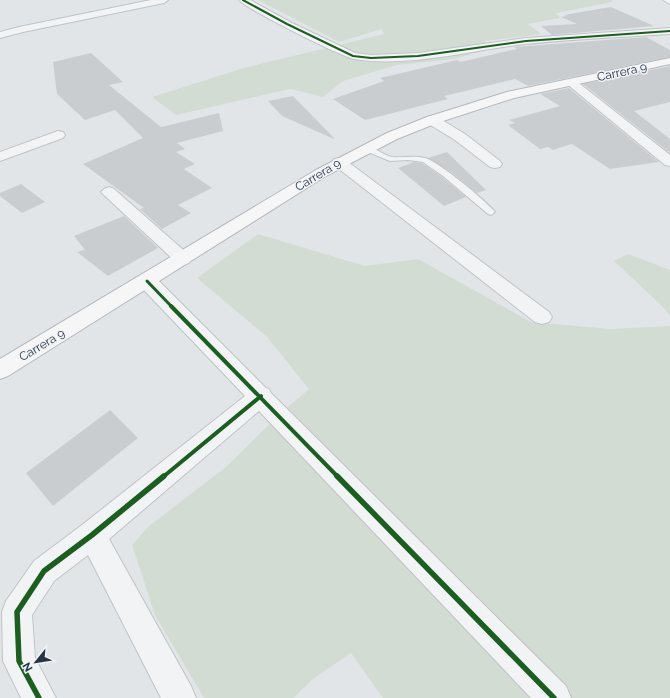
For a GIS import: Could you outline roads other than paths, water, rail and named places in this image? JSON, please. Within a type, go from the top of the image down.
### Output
[{"type":"highway","name":"Carrera 9","points":[[0,370],[148,281],[339,162],[366,148],[432,120],[511,95],[670,61]]},
{"type":"street","points":[[0,35],[22,29],[164,0]]},
{"type":"street","points":[[243,0],[287,24],[353,56],[371,58],[418,56],[526,41],[670,31]]},
{"type":"street","points":[[571,82],[670,162]]},
{"type":"street","points":[[432,120],[460,138],[495,164]]},
{"type":"street","points":[[0,157],[58,135]]},
{"type":"street","points":[[339,162],[542,317]]},
{"type":"street","points":[[109,192],[183,259]]},
{"type":"street","points":[[148,281],[554,698]]},
{"type":"street","points":[[39,698],[19,661],[17,612],[44,572],[92,535],[261,396]]},
{"type":"street","points":[[92,535],[179,698]]},
{"type":"lane","points":[[250,0],[287,24]]},
{"type":"lane","points":[[366,148],[390,159],[408,158],[425,160],[446,174],[491,212]]}]
